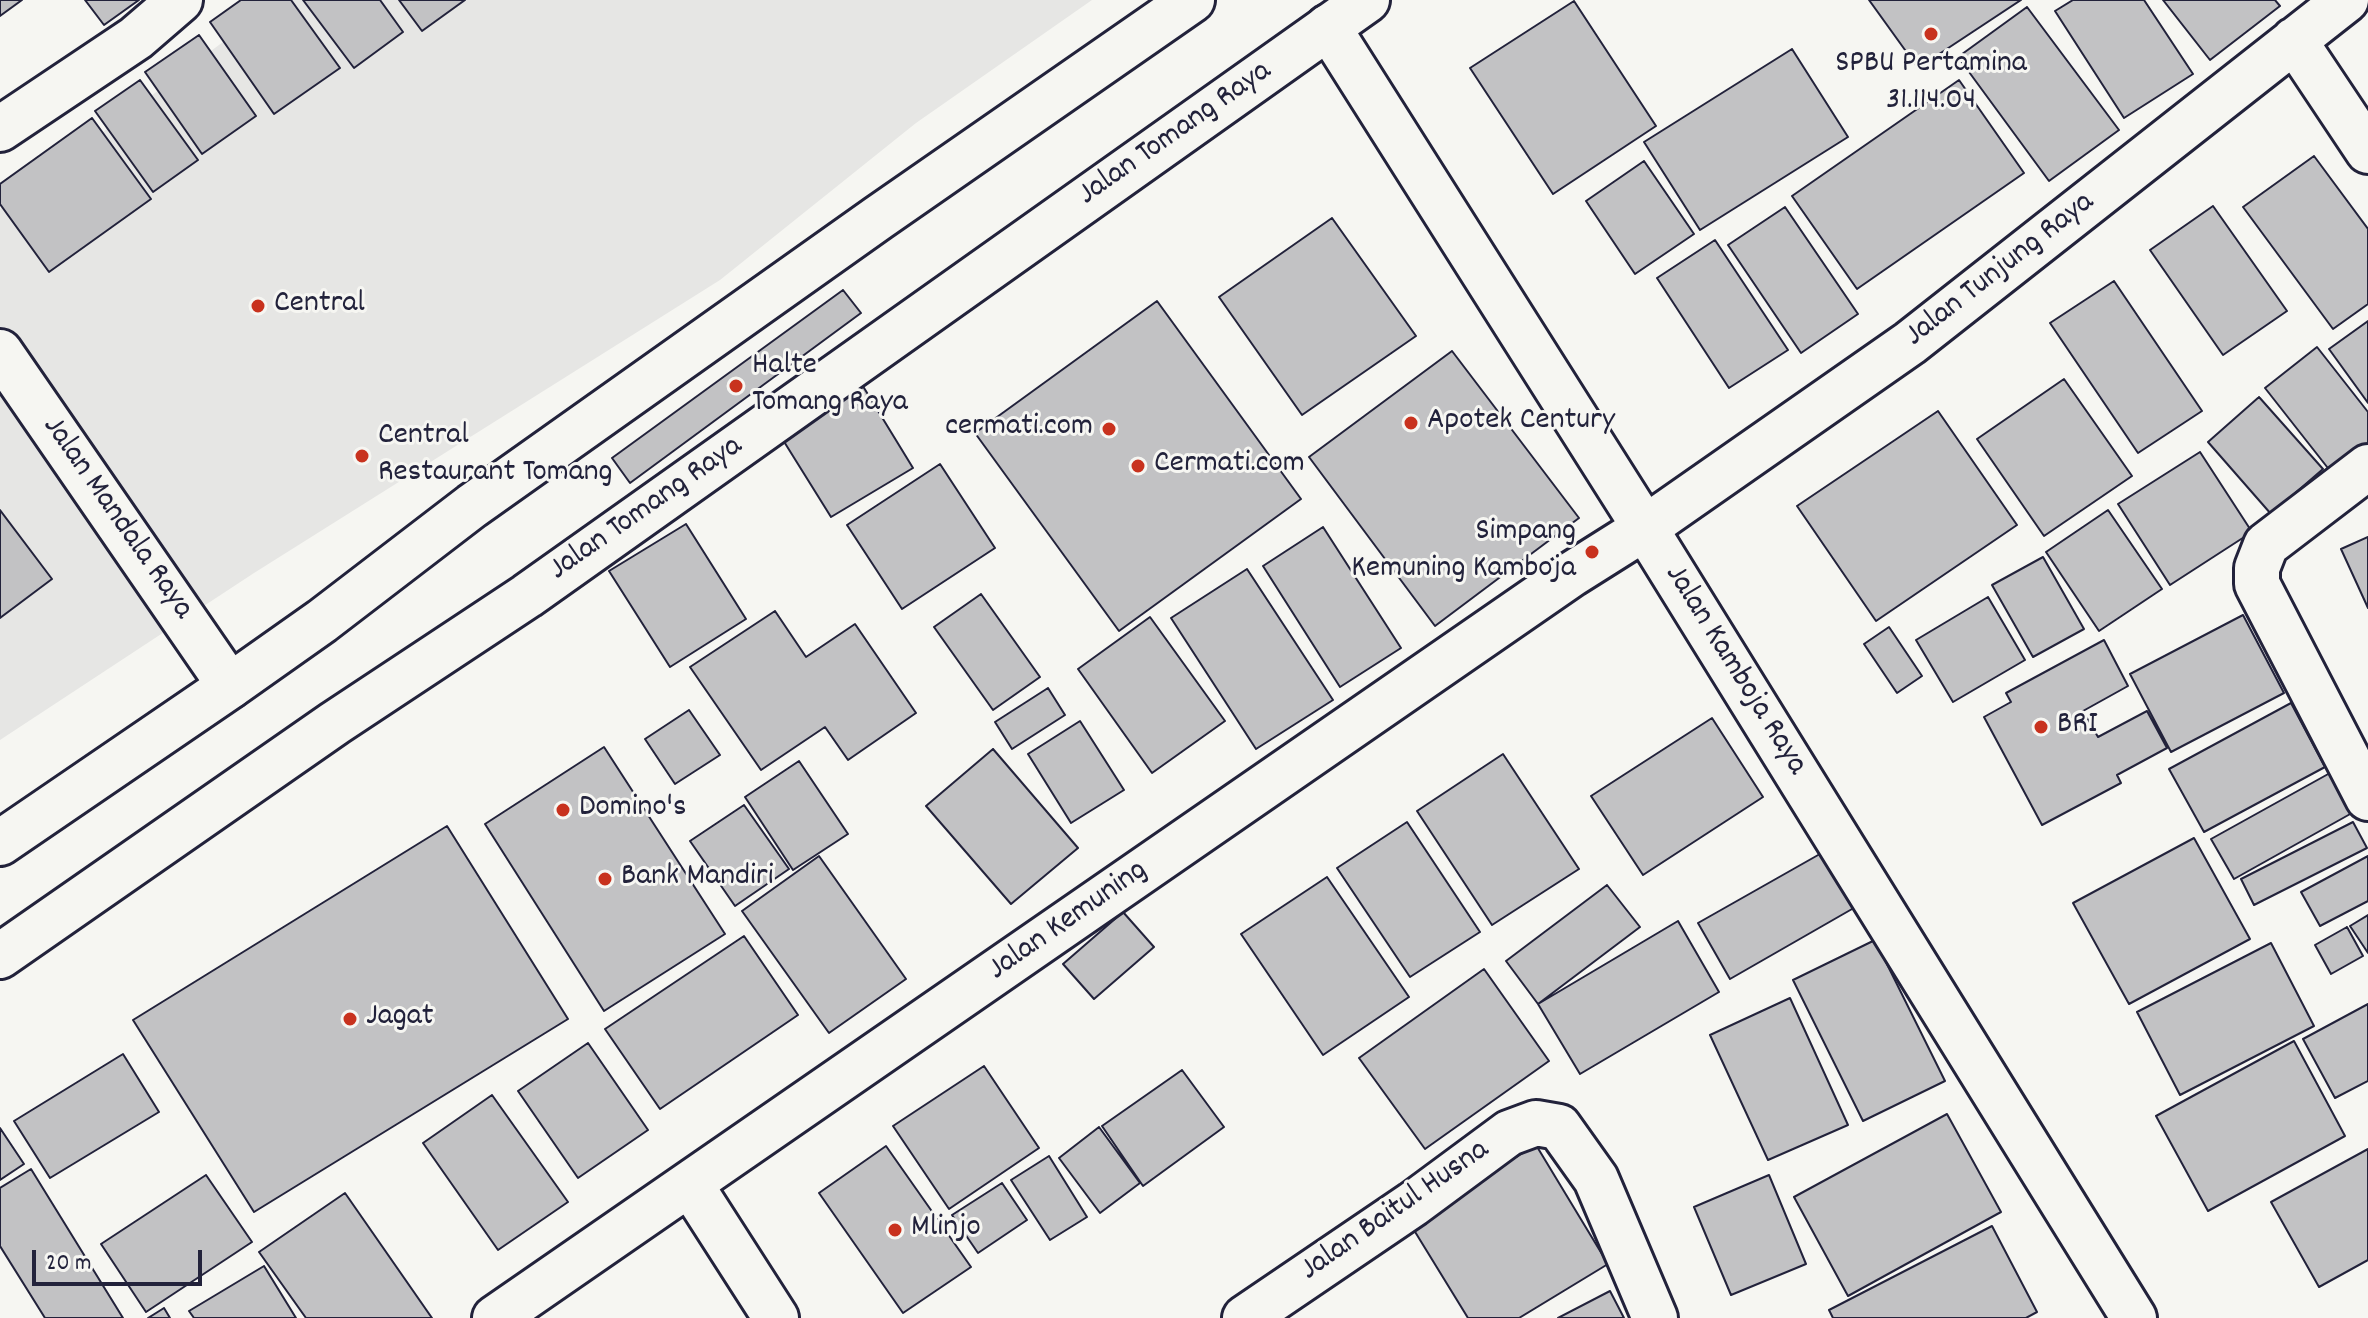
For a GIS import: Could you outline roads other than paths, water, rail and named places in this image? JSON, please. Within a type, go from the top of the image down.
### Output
[{"type":"street","points":[[0,129],[136,38],[180,0]]},
{"type":"street","points":[[0,843],[322,621],[472,506],[1192,0]]},
{"type":"street","name":"Jalan Tomang Raya","points":[[0,956],[347,714],[527,596],[1367,0]]},
{"type":"street","name":"Jalan Tunjung Raya","points":[[1645,528],[1910,343],[2346,0]]},
{"type":"street","name":"Jalan Kamboja Raya","points":[[1328,27],[1645,528],[2134,1318]]},
{"type":"street","points":[[2294,40],[2368,151]]},
{"type":"street","name":"Jalan Mandala Raya","points":[[0,352],[230,686]]},
{"type":"street","points":[[2368,467],[2266,545],[2257,568],[2257,584],[2368,798]]},
{"type":"street","name":"Jalan Kemuning","points":[[495,1318],[1559,583],[1645,528]]},
{"type":"street","name":"Jalan Baitul Husna","points":[[1252,1316],[1509,1133],[1536,1123],[1559,1127],[1596,1179],[1655,1318]]},
{"type":"street","points":[[690,1184],[776,1318]]},
{"type":"place","name":"SPBU Pertamina 31.114.04","points":[[1931,34]]},
{"type":"place","name":"Central","points":[[258,306]]},
{"type":"place","name":"Halte Tomang Raya","points":[[736,386]]},
{"type":"place","name":"Apotek Century","points":[[1411,423]]},
{"type":"place","name":"cermati.com","points":[[1109,429]]},
{"type":"place","name":"Central Restaurant Tomang","points":[[362,456]]},
{"type":"place","name":"Cermati.com","points":[[1138,466]]},
{"type":"place","name":"Simpang Kemuning Kamboja","points":[[1592,552]]},
{"type":"place","name":"BRI","points":[[2041,727]]},
{"type":"place","name":"Domino's","points":[[563,810]]},
{"type":"place","name":"Bank Mandiri","points":[[605,879]]},
{"type":"place","name":"Jagat","points":[[350,1019]]},
{"type":"place","name":"Mlinjo","points":[[895,1230]]}]
